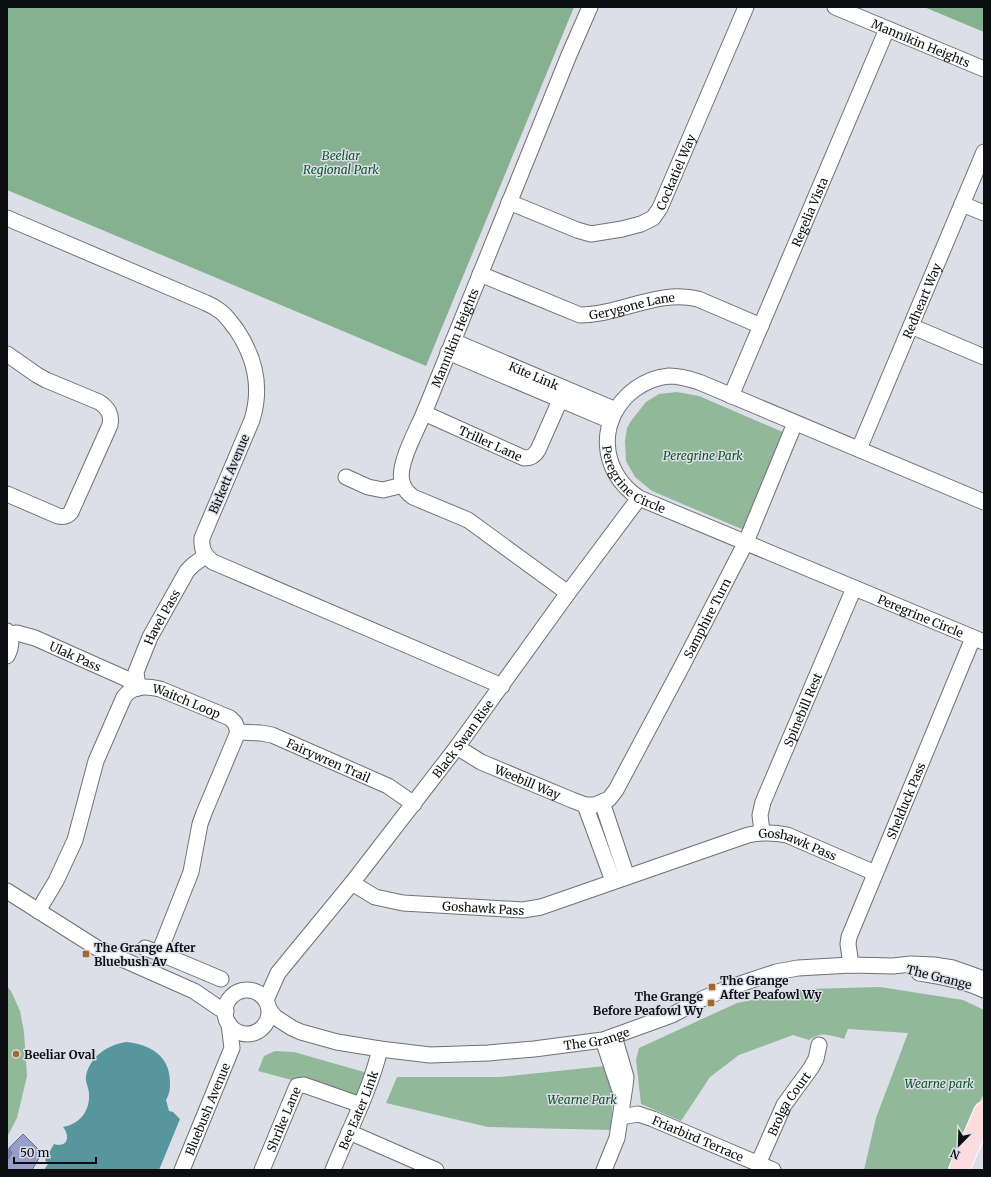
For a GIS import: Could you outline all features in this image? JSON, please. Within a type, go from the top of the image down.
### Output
[{"type":"main road","points":[[959,1170],[984,1112]]},
{"type":"street","name":"Mannikin Heights","points":[[403,485],[401,480],[403,463],[569,54],[590,7]]},
{"type":"street","name":"Cockatiel Way","points":[[509,202],[577,230],[592,234],[622,230],[641,224],[653,218],[660,208],[746,7]]},
{"type":"street","name":"Mannikin Heights","points":[[836,7],[984,69]]},
{"type":"street","name":"Regelia Vista","points":[[730,396],[887,29]]},
{"type":"street","name":"Redheart Way","points":[[859,450],[984,152]]},
{"type":"street","points":[[962,204],[984,213]]},
{"type":"street","name":"Birkett Avenue","points":[[7,218],[206,303],[220,311],[232,323],[242,337],[250,353],[255,370],[257,381],[256,408],[202,538],[202,546],[205,556]]},
{"type":"street","name":"Gerygone Lane","points":[[480,274],[580,315],[597,313],[679,296],[698,299],[761,326]]},
{"type":"street","points":[[911,326],[984,357]]},
{"type":"street","name":"Kite Link","points":[[450,347],[614,415]]},
{"type":"street","points":[[7,354],[37,375],[99,402],[109,411],[111,418],[110,425],[71,512],[65,516],[58,516],[7,494]]},
{"type":"street","name":"Peregrine Circle","points":[[979,640],[639,498],[629,492],[621,482],[611,464],[607,442],[614,415],[629,394],[638,387],[650,381],[669,376],[690,379],[984,502]]},
{"type":"street","name":"Triller Lane","points":[[424,414],[524,458],[529,458],[538,450],[563,394]]},
{"type":"street","name":"Samphire Turn","points":[[602,802],[609,799],[620,783],[746,542],[795,423]]},
{"type":"street","points":[[346,477],[368,487],[383,490],[403,485],[407,492],[413,497],[468,520],[568,593]]},
{"type":"street","name":"Black Swan Rise","points":[[251,991],[278,973],[352,883],[457,747],[568,593],[639,498]]},
{"type":"street","points":[[205,556],[213,562],[502,686]]},
{"type":"street","name":"Havel Pass","points":[[138,688],[136,672],[150,637],[187,572],[193,565],[205,556]]},
{"type":"street","name":"Spinebill Rest","points":[[762,832],[760,816],[763,802],[854,588]]},
{"type":"street","points":[[7,656],[11,643],[8,632]]},
{"type":"street","name":"Ulak Pass","points":[[8,632],[35,638],[127,679],[138,688]]},
{"type":"street","name":"Shelduck Pass","points":[[851,965],[848,949],[849,937],[875,873],[979,640]]},
{"type":"street","name":"Waitch Loop","points":[[38,911],[56,881],[75,840],[96,761],[124,697],[128,692],[138,688],[149,687],[160,689],[222,714],[233,720],[238,732]]},
{"type":"street","points":[[221,979],[152,950],[191,872],[200,824],[238,732]]},
{"type":"street","name":"Fairywren Trail","points":[[238,732],[261,733],[272,736],[388,786],[414,804]]},
{"type":"street","name":"Weebill Way","points":[[457,747],[481,762],[586,805]]},
{"type":"street","points":[[602,802],[620,879],[586,805],[595,805],[602,802]]},
{"type":"street","name":"Goshawk Pass","points":[[352,883],[375,897],[403,903],[523,910],[541,907],[748,835],[762,832],[774,832],[786,835],[875,873]]},
{"type":"street","points":[[7,891],[97,948],[194,991],[219,1008],[237,1032],[248,1034],[256,1032],[262,1028],[269,1016],[267,1005],[259,994],[251,991],[242,991],[234,995],[228,1002],[227,1018]]},
{"type":"street","name":"The Grange","points":[[267,1005],[275,1017],[292,1028],[337,1042],[430,1055],[488,1053],[541,1048],[608,1038],[672,1015],[702,999],[728,988],[776,972],[798,968],[851,965],[934,965],[953,968],[984,979]]},
{"type":"street","name":"The Grange","points":[[893,966],[951,978],[984,990]]},
{"type":"street","name":"Black Swan Rise","points":[[267,1005],[278,973]]},
{"type":"street","points":[[194,991],[234,995]]},
{"type":"street","name":"Bluebush Avenue","points":[[182,1170],[232,1048],[227,1018]]},
{"type":"street","name":"The Grange","points":[[262,1028],[292,1028]]},
{"type":"street","name":"Bluebush Avenue","points":[[232,1048],[241,1042],[248,1034]]},
{"type":"street","points":[[604,1170],[617,1138],[626,1077],[608,1038]]},
{"type":"street","name":"Brolga Court","points":[[758,1164],[784,1105],[811,1068],[816,1059],[819,1045]]},
{"type":"street","name":"Bee Eater Link","points":[[333,1170],[361,1105],[376,1065],[380,1049]]},
{"type":"street","name":"Shrike Lane","points":[[262,1170],[297,1086],[304,1085],[361,1105]]},
{"type":"street","name":"Friarbird Terrace","points":[[621,1117],[638,1114],[653,1119],[773,1170]]},
{"type":"street","points":[[349,1132],[436,1170]]},
{"type":"green space","name":"Beeliar Regional Park","points":[[7,7],[574,7],[426,366],[7,190]]},
{"type":"green space","points":[[924,7],[984,7],[984,32]]},
{"type":"green space","name":"Peregrine Park","points":[[677,392],[699,396],[785,433],[744,530],[652,491],[635,477],[626,461],[625,441],[627,428],[631,421],[646,402],[659,394]]},
{"type":"green space","name":"Beeliar Oval","points":[[7,986],[11,991],[20,1011],[24,1032],[27,1076],[17,1118],[7,1137]]},
{"type":"green space","name":"Wearne park","points":[[880,987],[963,1000],[984,1010],[984,1093],[948,1170],[864,1170],[876,1118],[908,1033],[848,1029],[844,1039],[830,1035],[818,1035],[809,1040],[793,1035],[739,1055],[710,1077],[681,1121],[641,1104],[636,1060],[639,1048],[737,1003],[806,989]]},
{"type":"green space","points":[[275,1051],[294,1052],[371,1074],[356,1097],[258,1071],[264,1056]]},
{"type":"green space","name":"Wearne Park","points":[[605,1066],[613,1096],[611,1130],[488,1127],[386,1103],[397,1077],[500,1077]]},
{"type":"water","points":[[126,1042],[143,1045],[157,1053],[162,1058],[169,1073],[170,1089],[166,1100],[169,1111],[173,1112],[180,1119],[159,1170],[44,1170],[48,1164],[45,1160],[54,1144],[62,1144],[66,1141],[67,1134],[63,1127],[79,1120],[86,1111],[89,1094],[86,1076],[91,1063],[106,1049]]},
{"type":"building","points":[[23,1134],[42,1153],[32,1170],[7,1170],[7,1160],[12,1153],[9,1148]]},
{"type":"place","name":"The Grange After Bluebush Av","points":[[86,954]]},
{"type":"place","name":"The Grange After Peafowl Wy","points":[[712,987]]},
{"type":"place","name":"The Grange Before Peafowl Wy","points":[[711,1003]]},
{"type":"place","name":"Beeliar Oval","points":[[16,1054]]}]
